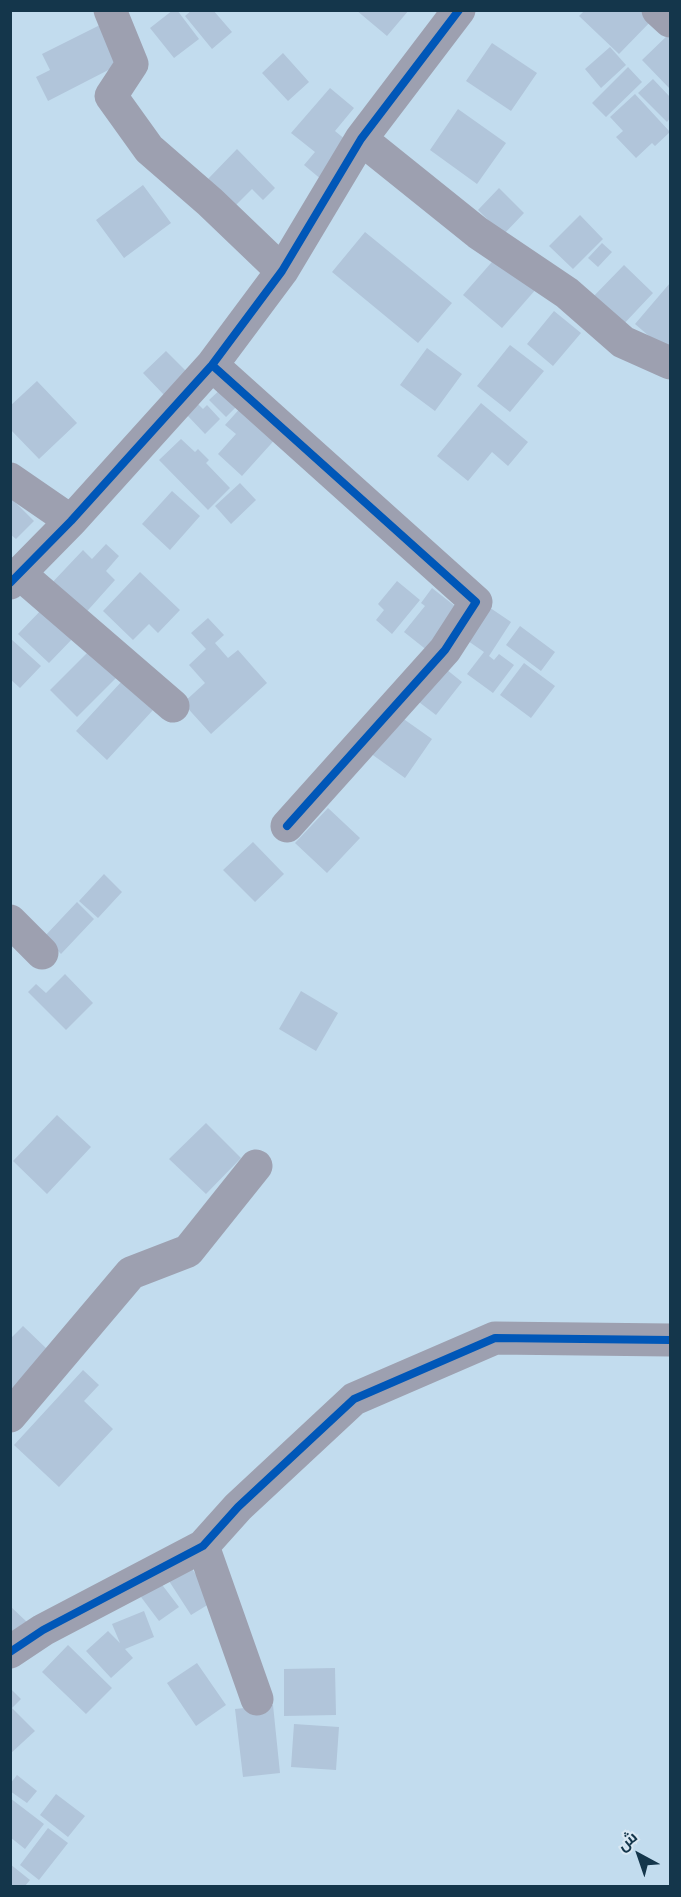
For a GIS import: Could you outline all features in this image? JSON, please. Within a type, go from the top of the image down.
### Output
[{"type":"street","points":[[110,10],[132,64],[111,96],[149,149],[210,202],[282,271]]},
{"type":"street","points":[[173,706],[15,578],[71,521],[212,365],[282,271],[361,139],[459,10]]},
{"type":"street","points":[[658,10],[670,21]]},
{"type":"street","points":[[361,139],[478,233],[567,293],[623,342],[670,363]]},
{"type":"street","points":[[212,365],[476,602],[445,650],[287,826]]},
{"type":"street","points":[[10,479],[71,521]]},
{"type":"street","points":[[10,921],[42,953]]},
{"type":"street","points":[[10,1416],[132,1273],[188,1251],[256,1166]]},
{"type":"street","points":[[10,1652],[43,1630],[203,1546],[238,1507],[354,1399],[495,1338],[670,1340]]},
{"type":"street","points":[[203,1546],[257,1699]]},
{"type":"building","points":[[173,10],[177,10],[199,39],[174,58],[150,28]]},
{"type":"building","points":[[192,10],[213,10],[232,32],[212,49],[185,16]]},
{"type":"building","points":[[356,10],[409,10],[387,36]]},
{"type":"building","points":[[585,10],[644,10],[653,19],[619,54],[579,16]]},
{"type":"building","points":[[100,25],[120,64],[48,101],[36,77],[50,70],[42,54]]},
{"type":"building","points":[[670,33],[670,89],[642,60]]},
{"type":"building","points":[[492,43],[537,73],[511,111],[466,81]]},
{"type":"building","points":[[610,47],[626,65],[601,88],[585,69]]},
{"type":"building","points":[[283,53],[309,82],[288,101],[262,73]]},
{"type":"building","points":[[628,67],[642,82],[606,117],[592,103]]},
{"type":"building","points":[[653,79],[670,97],[670,118],[667,122],[638,93]]},
{"type":"building","points":[[330,88],[354,108],[335,131],[352,145],[322,180],[304,165],[315,152],[291,133]]},
{"type":"building","points":[[635,94],[670,132],[655,146],[652,143],[636,158],[616,137],[623,131],[610,117]]},
{"type":"building","points":[[458,109],[506,143],[477,184],[430,150]]},
{"type":"building","points":[[237,149],[275,188],[263,200],[252,189],[235,206],[208,179]]},
{"type":"building","points":[[143,185],[171,223],[124,258],[96,220]]},
{"type":"building","points":[[499,188],[524,213],[503,235],[478,210]]},
{"type":"building","points":[[580,215],[603,239],[573,269],[549,246]]},
{"type":"building","points":[[365,232],[452,303],[418,343],[332,272]]},
{"type":"building","points":[[602,243],[612,252],[598,267],[588,258]]},
{"type":"building","points":[[498,255],[537,288],[502,328],[463,295]]},
{"type":"building","points":[[624,265],[653,293],[620,328],[590,300]]},
{"type":"building","points":[[670,283],[670,354],[635,324]]},
{"type":"building","points":[[554,311],[581,333],[553,366],[527,344]]},
{"type":"building","points":[[510,345],[544,371],[510,412],[477,386]]},
{"type":"building","points":[[427,348],[462,374],[435,411],[400,385]]},
{"type":"building","points":[[166,351],[188,373],[165,396],[143,373]]},
{"type":"building","points":[[37,381],[77,423],[39,459],[10,429],[10,406]]},
{"type":"building","points":[[223,387],[239,404],[226,417],[209,400]]},
{"type":"building","points":[[481,403],[528,442],[508,466],[492,452],[468,481],[437,456]]},
{"type":"building","points":[[198,404],[203,409],[207,405],[220,419],[205,434],[186,414]]},
{"type":"building","points":[[244,404],[279,435],[242,476],[218,454],[236,434],[225,425]]},
{"type":"building","points":[[181,439],[195,452],[198,449],[209,460],[206,463],[230,488],[208,510],[159,460]]},
{"type":"building","points":[[240,483],[256,500],[231,524],[215,506]]},
{"type":"building","points":[[172,491],[200,516],[170,550],[142,524]]},
{"type":"building","points":[[10,497],[34,521],[16,539],[10,534]]},
{"type":"building","points":[[106,544],[119,556],[106,571],[115,580],[81,618],[48,587],[83,550],[92,559]]},
{"type":"building","points":[[140,572],[180,610],[158,633],[149,624],[133,640],[103,611]]},
{"type":"building","points":[[397,581],[420,600],[392,634],[376,620],[384,610],[378,604]]},
{"type":"building","points":[[432,588],[465,614],[433,655],[404,632],[425,606],[421,603]]},
{"type":"building","points":[[480,601],[511,622],[489,656],[494,660],[499,654],[514,665],[493,693],[467,674],[484,652],[458,634]]},
{"type":"building","points":[[46,605],[76,635],[49,663],[18,634]]},
{"type":"building","points":[[208,618],[224,635],[215,643],[228,658],[238,650],[267,683],[211,734],[183,703],[205,683],[189,665],[206,649],[191,633]]},
{"type":"building","points":[[520,626],[555,652],[541,671],[506,645]]},
{"type":"building","points":[[10,638],[41,666],[20,688],[10,679]]},
{"type":"building","points":[[93,647],[121,673],[77,717],[50,690]]},
{"type":"building","points":[[524,663],[555,686],[531,718],[500,695]]},
{"type":"building","points":[[441,665],[462,682],[436,715],[415,699]]},
{"type":"building","points":[[122,681],[153,710],[107,760],[76,731]]},
{"type":"building","points":[[398,715],[432,739],[405,778],[370,753]]},
{"type":"building","points":[[328,808],[360,838],[327,873],[295,843]]},
{"type":"building","points":[[253,842],[284,874],[255,902],[223,870]]},
{"type":"building","points":[[104,874],[122,892],[98,918],[79,901]]},
{"type":"building","points":[[77,902],[94,919],[61,954],[44,937]]},
{"type":"building","points":[[65,974],[93,1003],[66,1030],[28,992],[36,984],[46,993]]},
{"type":"building","points":[[301,991],[338,1013],[316,1051],[279,1029]]},
{"type":"building","points":[[57,1115],[91,1147],[47,1194],[13,1161]]},
{"type":"building","points":[[206,1123],[241,1158],[206,1194],[169,1159]]},
{"type":"building","points":[[23,1326],[48,1350],[10,1390],[10,1339]]},
{"type":"building","points":[[83,1370],[99,1385],[84,1401],[113,1429],[59,1487],[14,1445]]},
{"type":"building","points":[[190,1566],[214,1601],[191,1615],[169,1581]]},
{"type":"building","points":[[160,1582],[179,1607],[159,1621],[141,1597]]},
{"type":"building","points":[[10,1606],[28,1623],[10,1641]]},
{"type":"building","points":[[144,1611],[154,1637],[125,1649],[133,1658],[111,1678],[86,1651],[108,1631],[120,1643],[112,1624]]},
{"type":"building","points":[[68,1645],[112,1688],[86,1714],[42,1672]]},
{"type":"building","points":[[197,1663],[226,1705],[196,1726],[167,1683]]},
{"type":"building","points":[[335,1668],[336,1715],[284,1716],[284,1669]]},
{"type":"building","points":[[10,1688],[21,1699],[12,1708],[35,1731],[10,1754]]},
{"type":"building","points":[[273,1705],[280,1773],[243,1777],[235,1709]]},
{"type":"building","points":[[294,1724],[339,1727],[336,1770],[291,1767]]},
{"type":"building","points":[[17,1775],[37,1791],[27,1803],[10,1791],[10,1784]]},
{"type":"building","points":[[56,1794],[85,1816],[68,1837],[40,1815]]},
{"type":"building","points":[[10,1798],[44,1824],[25,1849],[10,1837]]},
{"type":"building","points":[[48,1828],[68,1843],[39,1880],[20,1865]]},
{"type":"building","points":[[10,1864],[30,1880],[25,1886],[10,1886]]},
{"type":"cycle path","points":[[10,583],[71,521],[212,365],[282,271],[361,139],[459,10]]},
{"type":"cycle path","points":[[212,365],[476,602],[445,650],[287,826]]},
{"type":"cycle path","points":[[10,1652],[43,1630],[203,1546],[238,1507],[354,1399],[495,1338],[670,1340]]}]
